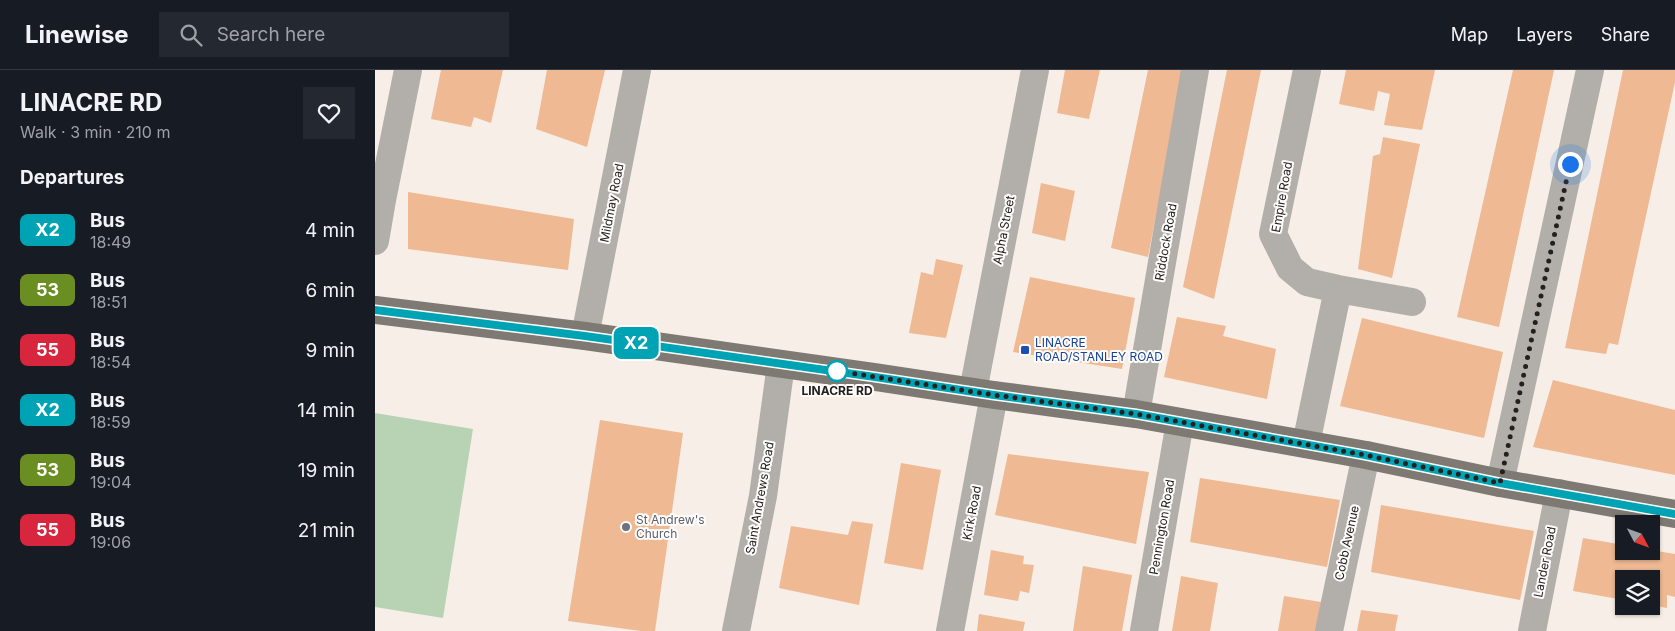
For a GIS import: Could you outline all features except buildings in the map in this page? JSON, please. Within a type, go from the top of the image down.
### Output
[{"type":"main road","points":[[375,310],[585,336],[1136,414],[1306,444],[1500,483],[1675,514]]},
{"type":"street","points":[[375,240],[381,200],[408,70]]},
{"type":"street","name":"Mildmay Road","points":[[585,336],[637,70]]},
{"type":"street","name":"Alpha Street","points":[[983,393],[1035,70]]},
{"type":"street","name":"Riddock Road","points":[[1136,414],[1195,70]]},
{"type":"street","name":"Empire Road","points":[[1307,70],[1273,234],[1290,268],[1307,282],[1412,302]]},
{"type":"street","points":[[1500,483],[1590,70]]},
{"type":"street","points":[[1306,444],[1338,289]]},
{"type":"street","name":"Saint Andrews Road","points":[[735,631],[763,496],[781,364]]},
{"type":"street","name":"Kirk Road","points":[[950,631],[983,393]]},
{"type":"street","name":"Pennington Road","points":[[1144,631],[1180,422]]},
{"type":"street","name":"Cobb Avenue","points":[[1329,631],[1365,455]]},
{"type":"street","name":"Lander Road","points":[[1532,631],[1559,493]]},
{"type":"green space","points":[[375,413],[473,429],[443,618],[375,607]]},
{"type":"bus line","name":"X2","points":[[375,310],[585,336],[1136,414],[1306,444],[1500,483],[1675,514]]},
{"type":"place","name":"LINACRE ROAD/STANLEY ROAD","points":[[1025,350]]},
{"type":"place","name":"LINACRE RD","points":[[837,371]]},
{"type":"place","name":"St Andrew's Church","points":[[626,527]]},
{"type":"route","points":[[837,371],[1136,414],[1365,455],[1500,483],[1570,164]]}]
